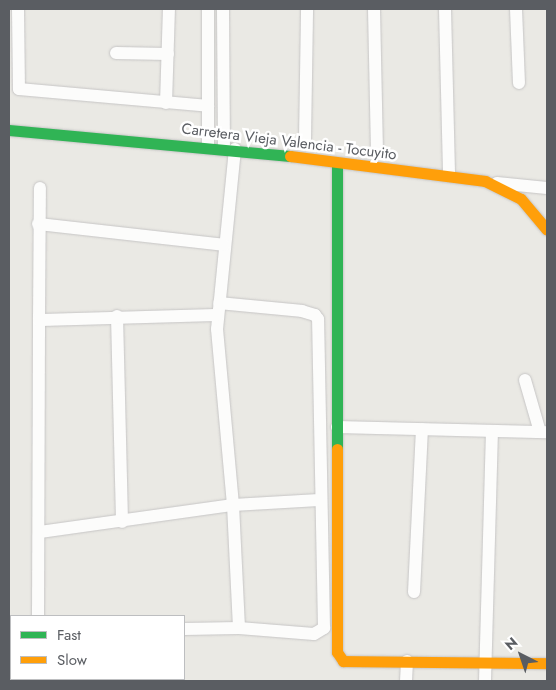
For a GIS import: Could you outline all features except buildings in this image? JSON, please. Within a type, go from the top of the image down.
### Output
[{"type":"street","points":[[18,9],[20,89],[208,106]]},
{"type":"street","points":[[166,103],[169,9]]},
{"type":"street","points":[[208,9],[208,146]]},
{"type":"street","points":[[223,9],[229,148],[219,309],[240,628]]},
{"type":"street","points":[[305,140],[307,9]]},
{"type":"street","points":[[374,9],[377,148]]},
{"type":"street","points":[[445,9],[449,176]]},
{"type":"street","points":[[516,9],[519,83]]},
{"type":"street","points":[[116,53],[168,54]]},
{"type":"street","name":"Carretera Vieja Valencia - Tocuyito","points":[[9,130],[229,148],[485,182],[520,200],[547,230]]},
{"type":"street","points":[[337,163],[337,652],[342,661],[547,664]]},
{"type":"street","points":[[485,182],[547,188]]},
{"type":"street","points":[[38,615],[40,532],[38,224],[40,188]]},
{"type":"street","points":[[38,224],[224,245]]},
{"type":"street","points":[[39,320],[219,309],[302,311],[315,315],[318,319],[319,500],[324,628],[314,634],[240,628],[185,629]]},
{"type":"street","points":[[118,316],[122,522]]},
{"type":"street","points":[[337,427],[543,432],[525,380]]},
{"type":"street","points":[[414,592],[422,429]]},
{"type":"street","points":[[485,681],[492,431]]},
{"type":"street","points":[[40,532],[233,505],[319,500]]},
{"type":"street","points":[[406,681],[407,661]]},
{"type":"traffic: fast","points":[[9,130],[290,156]]},
{"type":"traffic: fast","points":[[337,163],[337,449]]},
{"type":"traffic: slow","points":[[290,156],[485,181],[521,199],[547,230]]},
{"type":"traffic: slow","points":[[337,449],[337,652],[343,661],[547,663]]}]
